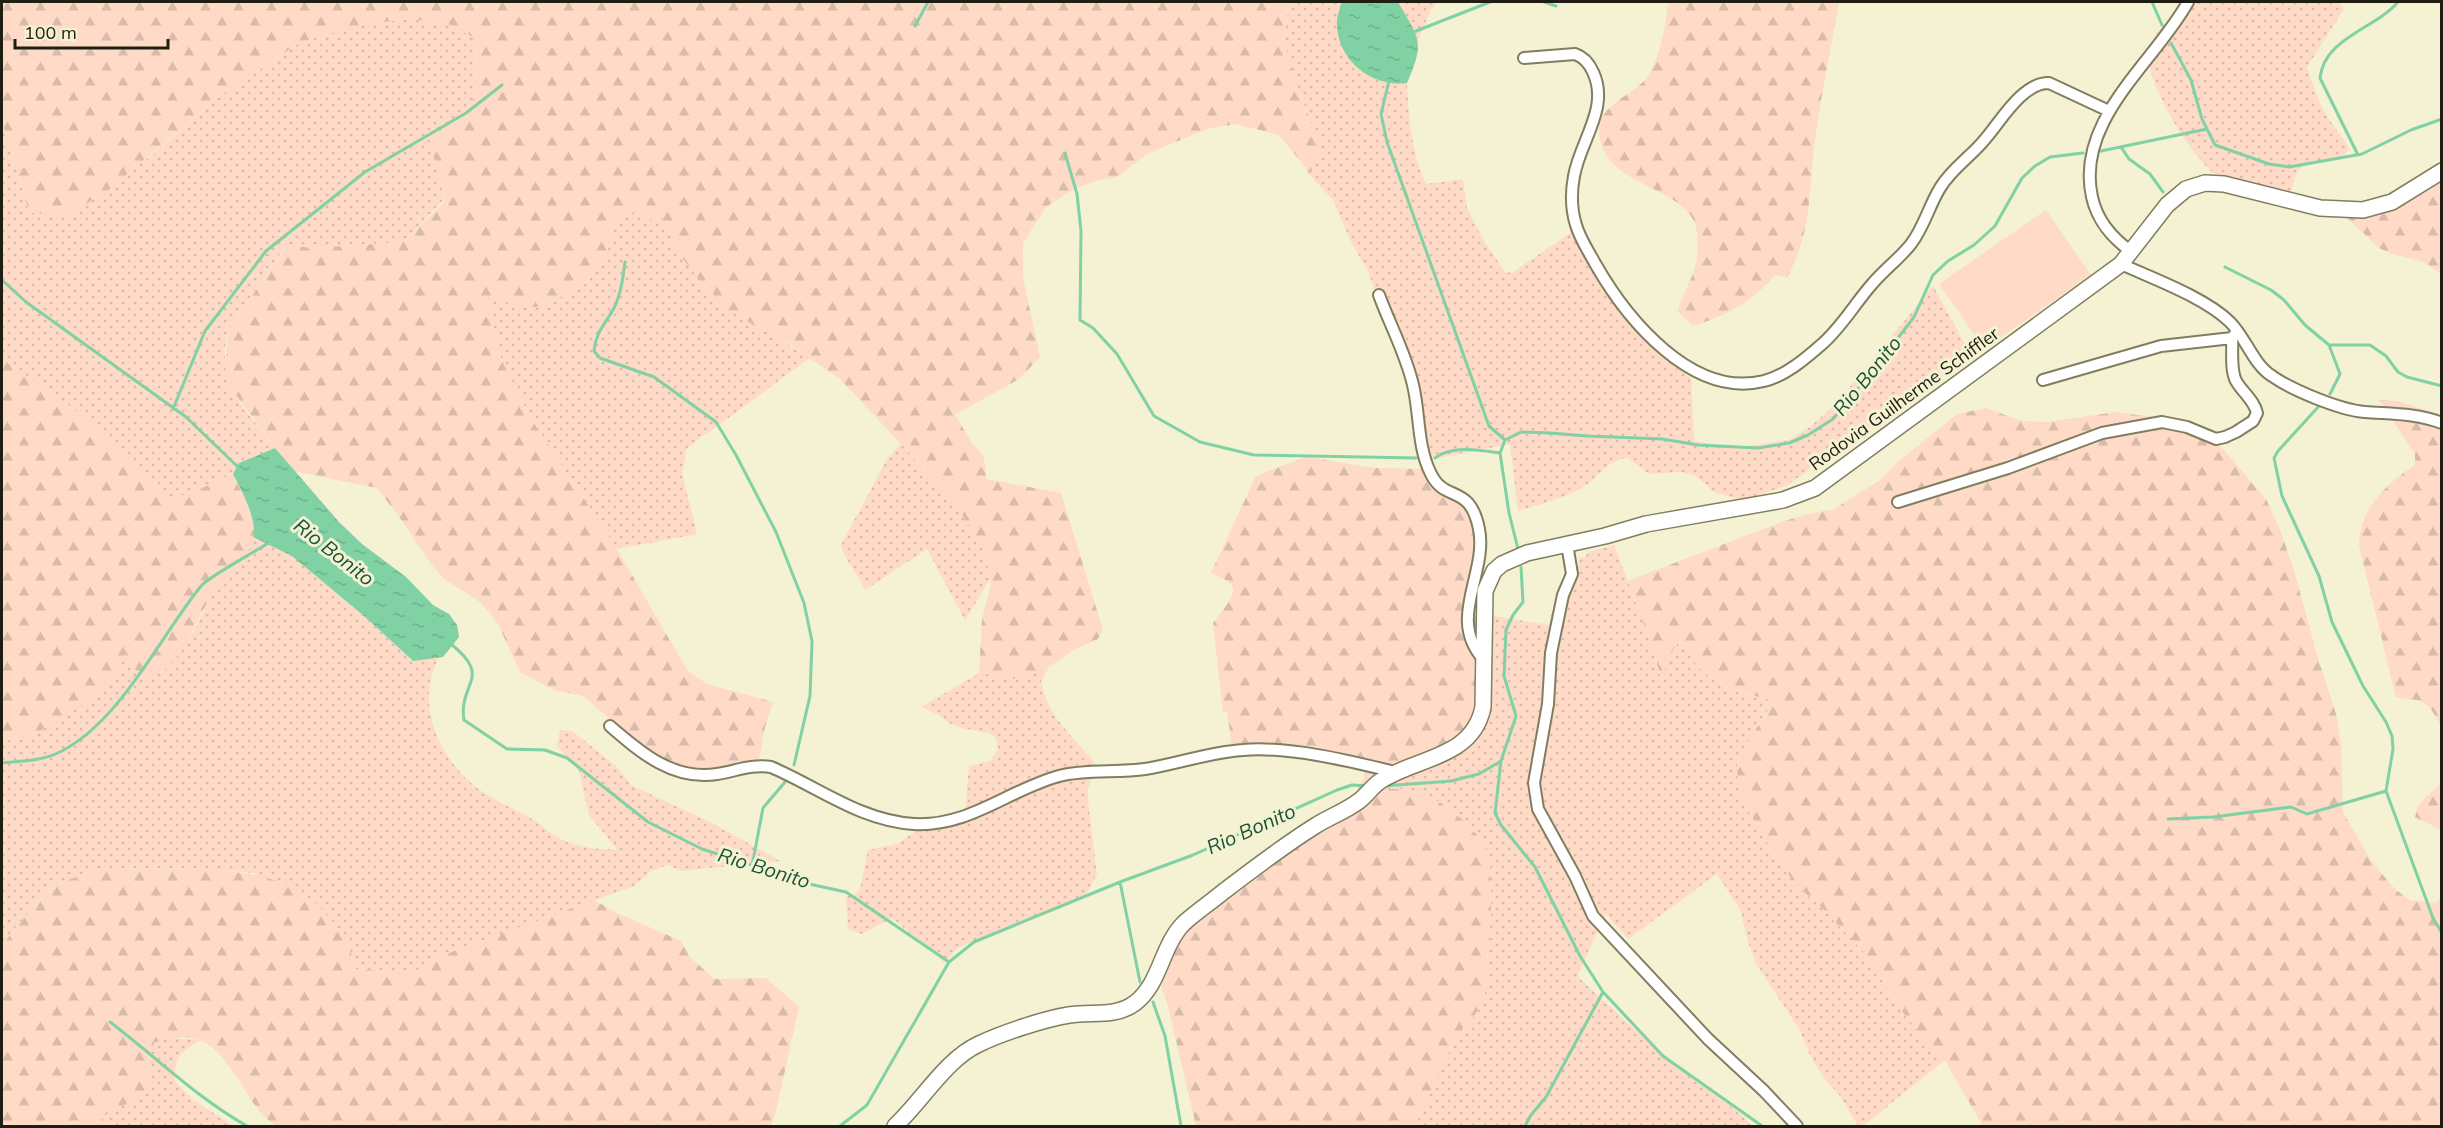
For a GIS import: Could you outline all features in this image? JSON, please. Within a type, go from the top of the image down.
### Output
[{"type":"street","points":[[2132,252],[2112,235],[2094,204],[2089,175],[2093,145],[2109,111],[2188,2]]},
{"type":"street","points":[[1524,58],[1575,54],[1582,56],[1595,76],[1599,91],[1598,110],[1574,174],[1572,206],[1581,237],[1606,283],[1642,329],[1680,362],[1712,377],[1739,382],[1756,382],[1774,378],[1831,336],[1874,281],[1910,245],[1947,179],[1986,139],[2007,110],[2025,94],[2039,85],[2049,83],[2109,111]]},
{"type":"street","name":"Rodovia Guilherme Schiffler","points":[[895,1126],[953,1063],[965,1052],[979,1044],[1070,1015],[1106,1014],[1134,1004],[1149,990],[1166,947],[1184,923],[1271,855],[1318,824],[1359,801],[1375,785],[1395,772],[1451,751],[1470,737],[1481,717],[1483,707],[1485,591],[1494,571],[1502,564],[1527,553],[1605,536],[1646,524],[1783,500],[1815,488],[2121,264],[2175,196],[2195,185],[2224,184],[2320,208],[2363,210],[2392,202],[2442,171]]},
{"type":"street","points":[[2121,264],[2182,292],[2221,316],[2270,375],[2296,388],[2345,408],[2364,412],[2409,415],[2442,423]]},
{"type":"street","points":[[1379,295],[1408,366],[1430,474],[1437,485],[1469,502],[1475,514],[1480,538],[1480,553],[1476,577],[1470,591],[1468,616],[1471,643],[1484,660]]},
{"type":"street","points":[[2043,380],[2161,346],[2235,335]]},
{"type":"street","points":[[1898,502],[2008,468],[2094,436],[2150,423],[2173,423],[2207,437],[2216,439],[2225,437],[2253,421],[2257,413],[2252,402],[2236,381],[2235,335]]},
{"type":"street","points":[[1567,544],[1572,574],[1563,595],[1551,653],[1548,704],[1534,783],[1538,809],[1575,876],[1593,916],[1708,1039],[1764,1091],[1797,1126]]},
{"type":"street","points":[[610,726],[652,760],[670,769],[707,776],[757,765],[771,767],[850,807],[911,824],[936,824],[960,818],[985,809],[1033,784],[1062,775],[1143,769],[1243,750],[1278,750],[1353,762],[1395,772]]},
{"type":"green space","points":[[2,2],[1289,2],[1284,40],[1295,81],[1319,143],[1318,157],[1309,174],[1279,135],[1236,124],[1207,129],[1147,154],[1117,177],[1098,180],[1074,189],[1046,207],[1023,243],[1023,278],[1040,357],[1019,379],[955,415],[973,445],[982,453],[986,479],[1061,493],[1103,630],[1098,639],[1075,649],[1049,667],[1014,679],[979,673],[982,619],[991,584],[985,554],[962,514],[935,480],[840,379],[789,344],[759,329],[729,309],[703,285],[678,252],[661,216],[653,220],[633,212],[616,220],[610,245],[602,262],[585,283],[547,305],[528,308],[487,297],[501,359],[530,417],[617,549],[687,670],[707,684],[773,702],[765,727],[759,760],[744,762],[698,779],[648,753],[583,696],[554,690],[520,672],[498,624],[490,613],[480,602],[443,578],[377,488],[293,471],[229,386],[225,367],[228,331],[287,245],[312,248],[404,242],[442,204],[445,198],[430,143],[430,134],[441,125],[455,121],[471,104],[477,71],[473,37],[451,25],[412,19],[364,24],[301,42],[220,96],[106,192],[67,215],[34,213],[29,212],[2,121]]},
{"type":"green space","points":[[1289,2],[1342,2],[1337,20],[1340,37],[1400,83],[1407,83],[1414,147],[1426,184],[1463,179],[1467,208],[1484,241],[1505,272],[1512,273],[1576,229],[1608,285],[1676,368],[1691,378],[1694,441],[1736,448],[1789,440],[1810,427],[1836,404],[1933,286],[1971,355],[1786,486],[1746,499],[1734,498],[1714,492],[1696,476],[1681,472],[1649,474],[1628,458],[1611,463],[1582,488],[1555,500],[1518,511],[1510,444],[1428,460],[1409,386],[1367,269],[1353,246],[1333,200],[1309,174],[1318,157],[1319,143],[1295,81],[1284,40]]},
{"type":"green space","points":[[1398,2],[1437,2],[1418,40]]},
{"type":"green space","points":[[1668,2],[1839,2],[1816,129],[1808,214],[1795,261],[1787,277],[1775,275],[1757,293],[1738,307],[1717,318],[1693,326],[1678,312],[1697,258],[1697,232],[1691,216],[1680,204],[1631,177],[1616,166],[1605,152],[1599,133],[1604,115],[1642,83],[1653,68],[1662,40]]},
{"type":"green space","points":[[2186,2],[2339,2],[2344,9],[2307,67],[2320,104],[2349,149],[2342,157],[2308,162],[2297,171],[2290,194],[2225,179],[2209,169],[2174,122],[2150,70],[2149,57],[2153,41],[2162,27]]},
{"type":"green space","points":[[412,19],[451,25],[473,37],[477,78],[472,102],[455,120],[441,125],[430,143],[445,198],[404,242],[312,248],[286,245],[228,331],[225,350],[229,382],[235,395],[275,448],[239,463],[233,474],[192,492],[169,498],[150,477],[2,359],[2,121],[29,212],[67,215],[148,158],[220,96],[301,42],[364,24]]},
{"type":"green space","points":[[2441,169],[2441,274],[2424,262],[2392,254],[2379,248],[2344,215],[2399,199]]},
{"type":"green space","points":[[2046,210],[2091,275],[1984,349],[1939,284]]},
{"type":"green space","points":[[633,212],[653,220],[661,216],[703,285],[729,309],[810,358],[687,448],[682,474],[697,534],[617,549],[530,417],[501,359],[487,297],[511,303],[547,305],[586,283],[602,262],[610,245],[615,220]]},
{"type":"green space","points":[[2,359],[69,405],[150,477],[169,498],[192,492],[233,474],[250,511],[255,531],[252,544],[235,572],[212,597],[183,648],[166,669],[144,678],[130,665],[125,654],[111,681],[86,702],[51,725],[29,736],[2,741]]},
{"type":"green space","points":[[2379,400],[2397,401],[2441,415],[2441,726],[2432,710],[2421,701],[2396,697],[2359,546],[2360,533],[2369,509],[2394,480],[2415,465],[2415,454]]},
{"type":"green space","points":[[1986,408],[2022,421],[2048,422],[2116,412],[2160,418],[2219,445],[2267,501],[2280,529],[2295,574],[2337,717],[2341,745],[2343,812],[2371,861],[2394,888],[2409,900],[2436,903],[2441,897],[2441,1126],[1983,1126],[1944,1059],[1906,1017],[1864,952],[1821,907],[1795,884],[1746,807],[1738,787],[1737,764],[1774,700],[1731,689],[1714,680],[1696,664],[1680,641],[1670,653],[1662,681],[1649,637],[1628,581],[1781,522],[1834,509],[1880,480],[1898,462],[1957,414]]},
{"type":"green space","points":[[901,444],[958,508],[977,536],[985,555],[990,579],[965,620],[927,549],[865,590],[843,552],[841,545],[887,459]]},
{"type":"green space","points":[[1306,457],[1375,468],[1428,469],[1462,507],[1474,527],[1484,552],[1478,710],[1463,734],[1406,763],[1376,789],[1405,789],[1440,802],[1464,821],[1480,838],[1490,859],[1491,913],[1484,1001],[1456,1037],[1415,1126],[1196,1126],[1166,998],[1158,979],[1180,932],[1310,827],[1355,795],[1364,778],[1365,768],[1359,766],[1232,747],[1227,712],[1223,712],[1213,623],[1230,600],[1234,589],[1228,581],[1211,573],[1255,478]]},
{"type":"green space","points":[[253,537],[292,556],[364,616],[412,661],[439,657],[432,676],[429,695],[430,714],[436,732],[455,766],[469,781],[497,801],[531,818],[562,840],[585,847],[617,849],[589,815],[579,771],[557,746],[560,730],[572,731],[616,766],[631,785],[710,822],[780,861],[680,871],[668,865],[651,871],[634,886],[438,957],[414,972],[351,969],[254,873],[189,868],[98,869],[54,885],[14,929],[2,946],[2,741],[34,733],[73,711],[94,693],[126,653],[160,674],[172,663],[193,632],[212,595],[226,583],[245,559]]},
{"type":"green space","points":[[1614,545],[1649,637],[1661,679],[1670,653],[1680,641],[1696,664],[1714,680],[1731,690],[1774,700],[1756,728],[1746,807],[1795,884],[1821,907],[1864,952],[1906,1017],[1945,1060],[1863,1126],[1858,1126],[1840,1096],[1823,1077],[1799,1029],[1757,965],[1748,942],[1740,909],[1717,874],[1628,939],[1606,914],[1577,976],[1672,1064],[1738,1112],[1753,1126],[1415,1126],[1456,1037],[1484,1001],[1491,913],[1490,859],[1480,838],[1464,821],[1440,802],[1405,789],[1375,789],[1481,614],[1549,625],[1558,587],[1579,565],[1579,557],[1584,558],[1589,552]]},
{"type":"green space","points":[[1049,667],[1041,681],[1049,706],[1096,765],[1088,789],[1088,801],[1097,875],[1084,897],[957,948],[945,963],[892,918],[862,934],[848,929],[846,896],[853,896],[860,889],[868,850],[896,844],[941,816],[965,810],[969,766],[990,761],[998,749],[996,738],[989,733],[962,728],[921,707],[981,672],[1014,679]]},
{"type":"green space","points":[[2441,783],[2441,830],[2415,817],[2418,805]]},
{"type":"green space","points":[[189,868],[254,875],[292,887],[309,898],[325,913],[340,932],[350,950],[351,969],[414,972],[438,957],[594,900],[617,913],[681,941],[689,956],[714,979],[766,978],[799,1007],[771,1126],[276,1126],[259,1111],[217,1051],[200,1040],[182,1037],[154,1043],[149,1059],[152,1091],[101,1117],[109,1126],[2,1126],[2,946],[14,929],[54,885],[98,869]]},
{"type":"green space","points":[[168,1038],[201,1040],[180,1056],[176,1065],[175,1081],[193,1100],[234,1126],[109,1126],[100,1117],[152,1091],[149,1059],[154,1043]]},
{"type":"water","points":[[1342,2],[1398,2],[1418,41],[1416,58],[1407,83],[1380,81],[1357,68],[1342,47],[1338,34],[1337,20]]},
{"type":"water","points":[[275,448],[339,522],[362,544],[406,577],[433,605],[449,614],[457,625],[459,637],[443,657],[413,661],[364,616],[292,556],[253,537],[251,514],[233,474],[239,463]]},
{"type":"waterway","points":[[915,26],[928,2]]},
{"type":"waterway","points":[[1411,33],[1490,2]]},
{"type":"waterway","points":[[1544,2],[1556,6]]},
{"type":"waterway","points":[[2152,2],[2162,25]]},
{"type":"waterway","points":[[2358,155],[2320,78],[2324,64],[2340,43],[2377,20],[2398,2]]},
{"type":"waterway","name":"Rio Bonito","points":[[2171,43],[2191,80],[2202,119],[2215,145],[2269,164],[2289,167],[2362,154],[2411,130],[2442,119]]},
{"type":"waterway","points":[[1389,81],[1381,114],[1387,142],[1489,426],[1505,440]]},
{"type":"waterway","points":[[173,409],[205,331],[266,251],[365,172],[466,113],[502,85]]},
{"type":"waterway","name":"Rio Bonito","points":[[2101,151],[2207,129]]},
{"type":"waterway","points":[[2121,147],[2129,159],[2150,174],[2163,192]]},
{"type":"waterway","points":[[1065,153],[1077,194],[1081,231],[1080,320],[1093,328],[1117,354],[1154,416],[1200,442],[1254,455],[1416,458]]},
{"type":"waterway","name":"Rio Bonito","points":[[1518,549],[1509,513],[1500,453],[1505,440],[1521,432],[1662,439],[1698,445],[1758,448],[1789,443],[1808,435],[1833,419],[1879,363],[1914,317],[1933,275],[1948,261],[1974,245],[1995,226],[2022,178],[2035,166],[2050,157],[2083,153]]},
{"type":"waterway","points":[[625,262],[618,297],[599,333],[594,351],[600,358],[654,377],[716,422],[776,532],[804,603],[812,641],[810,696],[794,765]]},
{"type":"waterway","points":[[2225,267],[2271,290],[2284,300],[2305,325],[2329,345],[2340,374],[2330,394]]},
{"type":"waterway","name":"Rio Bonito","points":[[2,280],[26,302],[186,417],[240,469]]},
{"type":"waterway","points":[[2329,345],[2370,345],[2386,356],[2398,372],[2407,377],[2442,386]]},
{"type":"waterway","points":[[2320,405],[2274,458],[2282,496],[2319,576],[2332,622],[2363,686],[2386,722],[2392,736],[2393,749],[2386,791],[2433,918],[2442,933]]},
{"type":"waterway","points":[[1435,458],[1449,451],[1458,450],[1500,453]]},
{"type":"waterway","points":[[2,763],[46,757],[60,752],[82,738],[120,700],[201,586],[270,542]]},
{"type":"waterway","points":[[1521,567],[1523,602],[1513,615],[1506,630],[1504,676],[1516,716],[1501,761],[1495,813],[1501,825],[1535,867],[1580,956],[1603,992],[1663,1056],[1762,1126]]},
{"type":"waterway","name":"Rio Bonito","points":[[452,645],[464,656],[472,673],[463,708],[464,720],[507,749],[545,750],[567,758],[648,822],[702,849],[809,884],[846,892],[949,962]]},
{"type":"waterway","name":"Rio Bonito","points":[[1384,786],[1451,781],[1479,774],[1501,761]]},
{"type":"waterway","points":[[752,866],[763,808],[785,782]]},
{"type":"waterway","name":"Rio Bonito","points":[[840,1126],[867,1105],[949,962],[974,942],[1120,882],[1193,855],[1337,790],[1352,785],[1368,786]]},
{"type":"waterway","points":[[2168,819],[2213,817],[2291,807],[2307,814],[2386,791]]},
{"type":"waterway","points":[[1120,882],[1140,982]]},
{"type":"waterway","points":[[1525,1126],[1546,1097],[1603,992]]},
{"type":"waterway","points":[[1153,1002],[1165,1036],[1181,1126]]},
{"type":"waterway","points":[[110,1022],[211,1103],[247,1126]]}]
